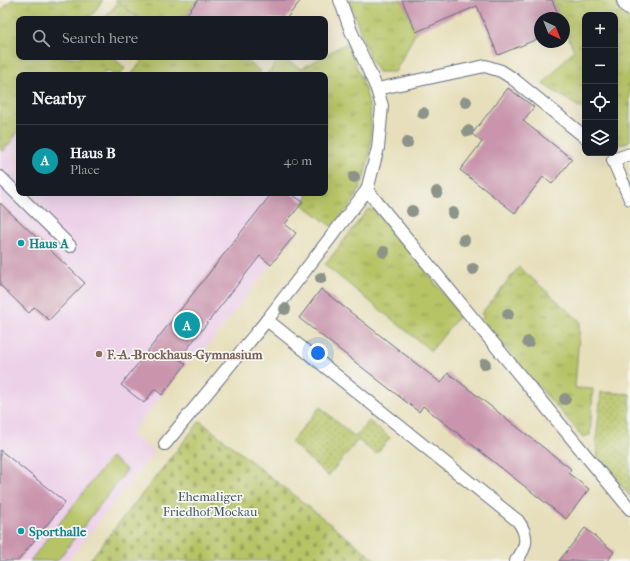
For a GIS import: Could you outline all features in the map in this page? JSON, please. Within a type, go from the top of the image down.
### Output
[{"type":"street","points":[[628,0],[630,4]]},
{"type":"lane","points":[[165,444],[267,320],[367,190],[378,148],[382,106],[377,89],[340,0]]},
{"type":"lane","points":[[377,89],[485,66],[501,71],[512,78],[582,135]]},
{"type":"lane","points":[[630,154],[609,157],[630,199]]},
{"type":"lane","points":[[0,177],[16,193]]},
{"type":"lane","points":[[367,190],[630,509]]},
{"type":"lane","points":[[19,196],[70,246]]},
{"type":"lane","points":[[267,320],[518,521],[523,528],[526,537],[522,554],[516,561]]},
{"type":"shaded area","name":"F.-A.-Brockhaus-Gymnasium","points":[[16,135],[16,196],[308,196],[285,224],[296,233],[209,345],[186,364],[131,434],[154,452],[68,561],[0,561],[0,149],[3,151]]},
{"type":"green space","points":[[11,0],[103,0],[91,16],[16,16],[16,60],[116,60],[125,68],[122,72],[109,72],[106,70],[104,72],[16,72],[16,135],[3,152],[0,149],[0,12]]},
{"type":"green space","points":[[115,0],[198,0],[187,14],[189,16],[135,16]]},
{"type":"green space","points":[[349,0],[402,0],[416,32],[395,72],[378,72],[369,56]]},
{"type":"green space","points":[[552,0],[619,0],[630,21],[630,141],[620,145],[618,143],[618,12],[582,12],[582,109],[543,84],[574,50],[570,41],[570,12],[557,12]]},
{"type":"green space","points":[[118,2],[135,16],[106,16]]},
{"type":"green space","points":[[347,43],[365,89],[371,132],[368,160],[360,187],[352,204],[332,227],[302,204],[308,196],[328,196],[328,72],[268,72],[278,60],[286,60],[301,69],[317,60],[328,60],[328,53]]},
{"type":"green space","points":[[143,60],[246,60],[261,72],[133,72]]},
{"type":"green space","points":[[368,209],[379,211],[460,315],[431,351],[325,265]]},
{"type":"green space","points":[[519,267],[580,321],[575,388],[593,389],[590,435],[583,437],[481,320],[484,316],[481,314]]},
{"type":"green space","points":[[601,392],[630,394],[630,496],[598,457],[596,444]]},
{"type":"green space","points":[[320,407],[355,437],[369,421],[390,438],[376,454],[358,440],[328,476],[291,442]]},
{"type":"green space","name":"Ehemaliger Friedhof Mockau","points":[[200,421],[377,561],[89,561]]},
{"type":"green space","points":[[111,457],[127,470],[57,561],[30,561]]},
{"type":"building","points":[[198,0],[301,0],[288,16],[185,16]]},
{"type":"building","points":[[402,0],[552,0],[557,12],[534,12],[534,40],[498,55],[477,6],[416,32]]},
{"type":"building","points":[[508,88],[534,107],[523,121],[572,159],[552,184],[543,177],[515,213],[460,170],[482,142],[472,134]]},
{"type":"building","points":[[270,196],[294,196],[303,202],[285,224],[296,233],[271,265],[260,256],[179,359],[186,364],[162,395],[155,389],[144,403],[121,385]]},
{"type":"building","name":"Haus A","points":[[0,203],[85,283],[49,320],[34,307],[29,313],[0,285]]},
{"type":"building","points":[[321,289],[441,383],[448,373],[571,469],[568,473],[589,489],[566,519],[423,406],[419,412],[299,318]]},
{"type":"building","name":"Sporthalle","points":[[0,450],[65,502],[18,561],[0,561]]},
{"type":"building","points":[[585,528],[614,552],[607,561],[559,561]]},
{"type":"place","name":"Haus A","points":[[21,243]]},
{"type":"place","name":"Haus B","points":[[187,325]]},
{"type":"place","name":"F.-A.-Brockhaus-Gymnasium","points":[[99,354]]},
{"type":"place","name":"Sporthalle","points":[[21,531]]}]
